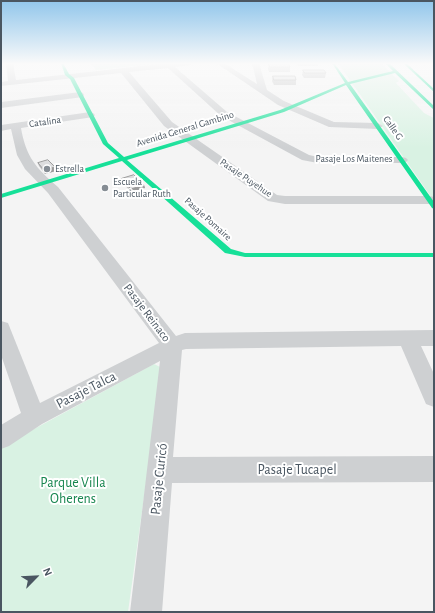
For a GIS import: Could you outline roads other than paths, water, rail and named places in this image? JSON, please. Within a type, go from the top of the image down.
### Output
[{"type":"main road","name":"Pasaje Pomaire","points":[[78,92],[102,139],[224,249],[233,254],[245,256],[434,254]]},
{"type":"main road","name":"Avenida General Gambino","points":[[1,196],[45,184],[290,108],[327,92]]},
{"type":"main road","name":"Calle G","points":[[353,92],[431,204]]},
{"type":"main road","points":[[417,92],[434,109]]},
{"type":"street","name":"Pasaje Puyehue","points":[[141,92],[164,120],[173,128],[277,199],[431,204]]},
{"type":"street","name":"Pasaje Los Maitenes","points":[[198,92],[221,112],[309,159],[402,160]]},
{"type":"street","points":[[264,92],[290,108],[336,126],[378,126]]},
{"type":"street","points":[[1,105],[80,95]]},
{"type":"street","name":"Catalina","points":[[1,128],[90,115]]},
{"type":"street","name":"Pasaje Reinaco","points":[[16,126],[18,143],[22,155],[37,177],[53,190],[172,346],[192,340],[434,338]]},
{"type":"street","points":[[1,328],[34,417]]},
{"type":"street","points":[[408,339],[434,397]]},
{"type":"street","name":"Pasaje Talca","points":[[1,438],[34,417],[172,346]]},
{"type":"street","name":"Pasaje Curicó","points":[[146,612],[172,346]]},
{"type":"street","name":"Pasaje Tucapel","points":[[160,470],[434,470]]},
{"type":"place","name":"Estrella","points":[[47,169]]},
{"type":"place","name":"Escuela Particular Ruth","points":[[105,188]]},
{"type":"park label","name":"Parque Villa Oherens","points":[[73,492]]}]
